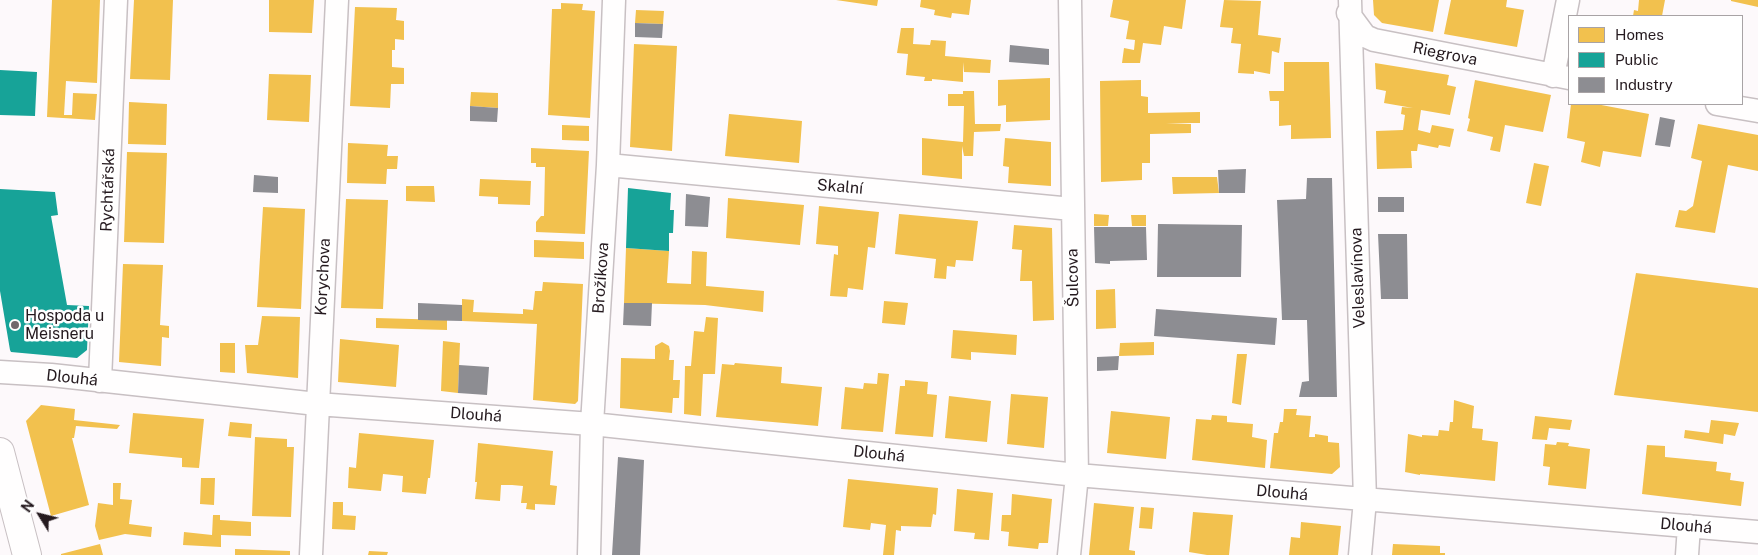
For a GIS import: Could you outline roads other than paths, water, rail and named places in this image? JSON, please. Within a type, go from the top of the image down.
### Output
[{"type":"main road","points":[[0,452],[26,555]]},
{"type":"street","name":"Rychtářská","points":[[100,381],[116,0]]},
{"type":"street","name":"Korychova","points":[[310,555],[337,0]]},
{"type":"street","name":"Brožíkova","points":[[589,555],[592,424],[608,166],[614,0]]},
{"type":"street","name":"Šulcova","points":[[1069,555],[1077,475],[1070,0]]},
{"type":"street","points":[[1561,77],[1568,0]]},
{"type":"street","name":"Riegrova","points":[[1347,6],[1365,36],[1374,40],[1561,77]]},
{"type":"street","name":"Veleslavínova","points":[[1347,6],[1365,500],[1360,555]]},
{"type":"street","points":[[1723,105],[1758,111]]},
{"type":"street","name":"Skalní","points":[[608,166],[1072,209]]},
{"type":"street","name":"Dlouhá","points":[[0,372],[32,373],[317,404],[592,424],[1077,475],[1758,532]]},
{"type":"street","points":[[1687,555],[1689,526]]},
{"type":"place","name":"Hospoda u Meisneru","points":[[15,325]]}]
